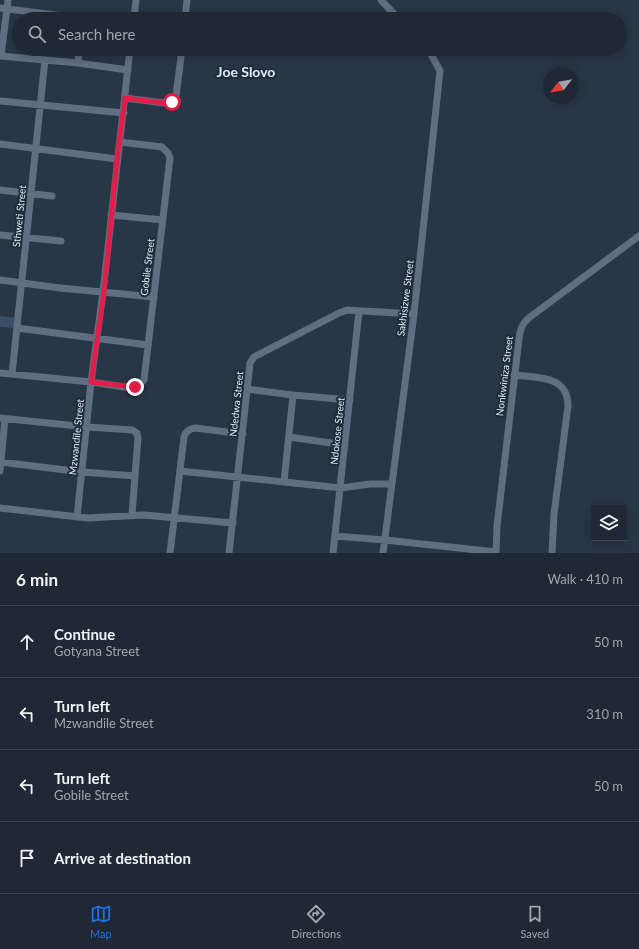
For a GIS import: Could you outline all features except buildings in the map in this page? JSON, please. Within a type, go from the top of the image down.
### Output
[{"type":"street","points":[[8,0],[3,9],[0,56],[78,63],[128,70]]},
{"type":"street","points":[[135,12],[136,0]]},
{"type":"street","points":[[186,12],[187,0]]},
{"type":"street","points":[[381,0],[392,12]]},
{"type":"street","points":[[3,9],[28,12]]},
{"type":"street","points":[[78,56],[78,63]]},
{"type":"street","name":"Mzwandile Street","points":[[77,517],[91,382],[104,292],[117,159],[124,113],[129,56]]},
{"type":"street","points":[[125,98],[164,103],[172,102],[176,96],[181,56]]},
{"type":"street","name":"Sakhisizwe Street","points":[[383,553],[414,314],[440,71],[432,56]]},
{"type":"street","name":"Sthweti Street","points":[[12,374],[42,105],[45,60]]},
{"type":"street","points":[[0,101],[124,113]]},
{"type":"street","name":"Gobile Street","points":[[91,382],[131,388],[142,384],[144,380],[170,158],[168,153],[162,147],[157,145],[120,142]]},
{"type":"street","points":[[0,144],[117,159]]},
{"type":"street","points":[[0,190],[52,196]]},
{"type":"street","points":[[111,215],[163,220]]},
{"type":"street","points":[[0,235],[61,241]]},
{"type":"street","name":"Nonkwiniza Street","points":[[496,552],[497,526],[520,332],[526,320],[639,237]]},
{"type":"street","points":[[0,280],[60,288],[154,297]]},
{"type":"street","name":"Ndedwa Street","points":[[229,553],[250,363],[254,357],[347,310],[414,314]]},
{"type":"street","name":"Ndokose Street","points":[[333,553],[359,311]]},
{"type":"street","points":[[17,328],[148,345]]},
{"type":"street","points":[[0,372],[91,382]]},
{"type":"street","points":[[514,375],[555,381],[564,388],[567,396],[568,406],[554,514],[552,553]]},
{"type":"street","points":[[247,389],[350,400]]},
{"type":"street","points":[[284,482],[293,395]]},
{"type":"street","points":[[0,472],[3,418],[132,430],[138,436],[132,515]]},
{"type":"street","points":[[170,553],[184,434],[195,428],[243,434]]},
{"type":"street","points":[[289,437],[345,445]]},
{"type":"street","points":[[0,462],[82,472],[135,476]]},
{"type":"street","points":[[180,471],[341,488],[370,484],[391,484]]},
{"type":"street","points":[[0,508],[77,517],[98,518],[132,515],[233,523]]},
{"type":"street","points":[[335,536],[496,552]]},
{"type":"shaded area","points":[[0,316],[16,318],[15,328],[0,327]]},
{"type":"district","name":"Joe Slovo","points":[[246,71]]},
{"type":"route","points":[[135,387],[131,388],[91,382],[104,292],[117,159],[125,98],[164,103],[172,102]]}]
